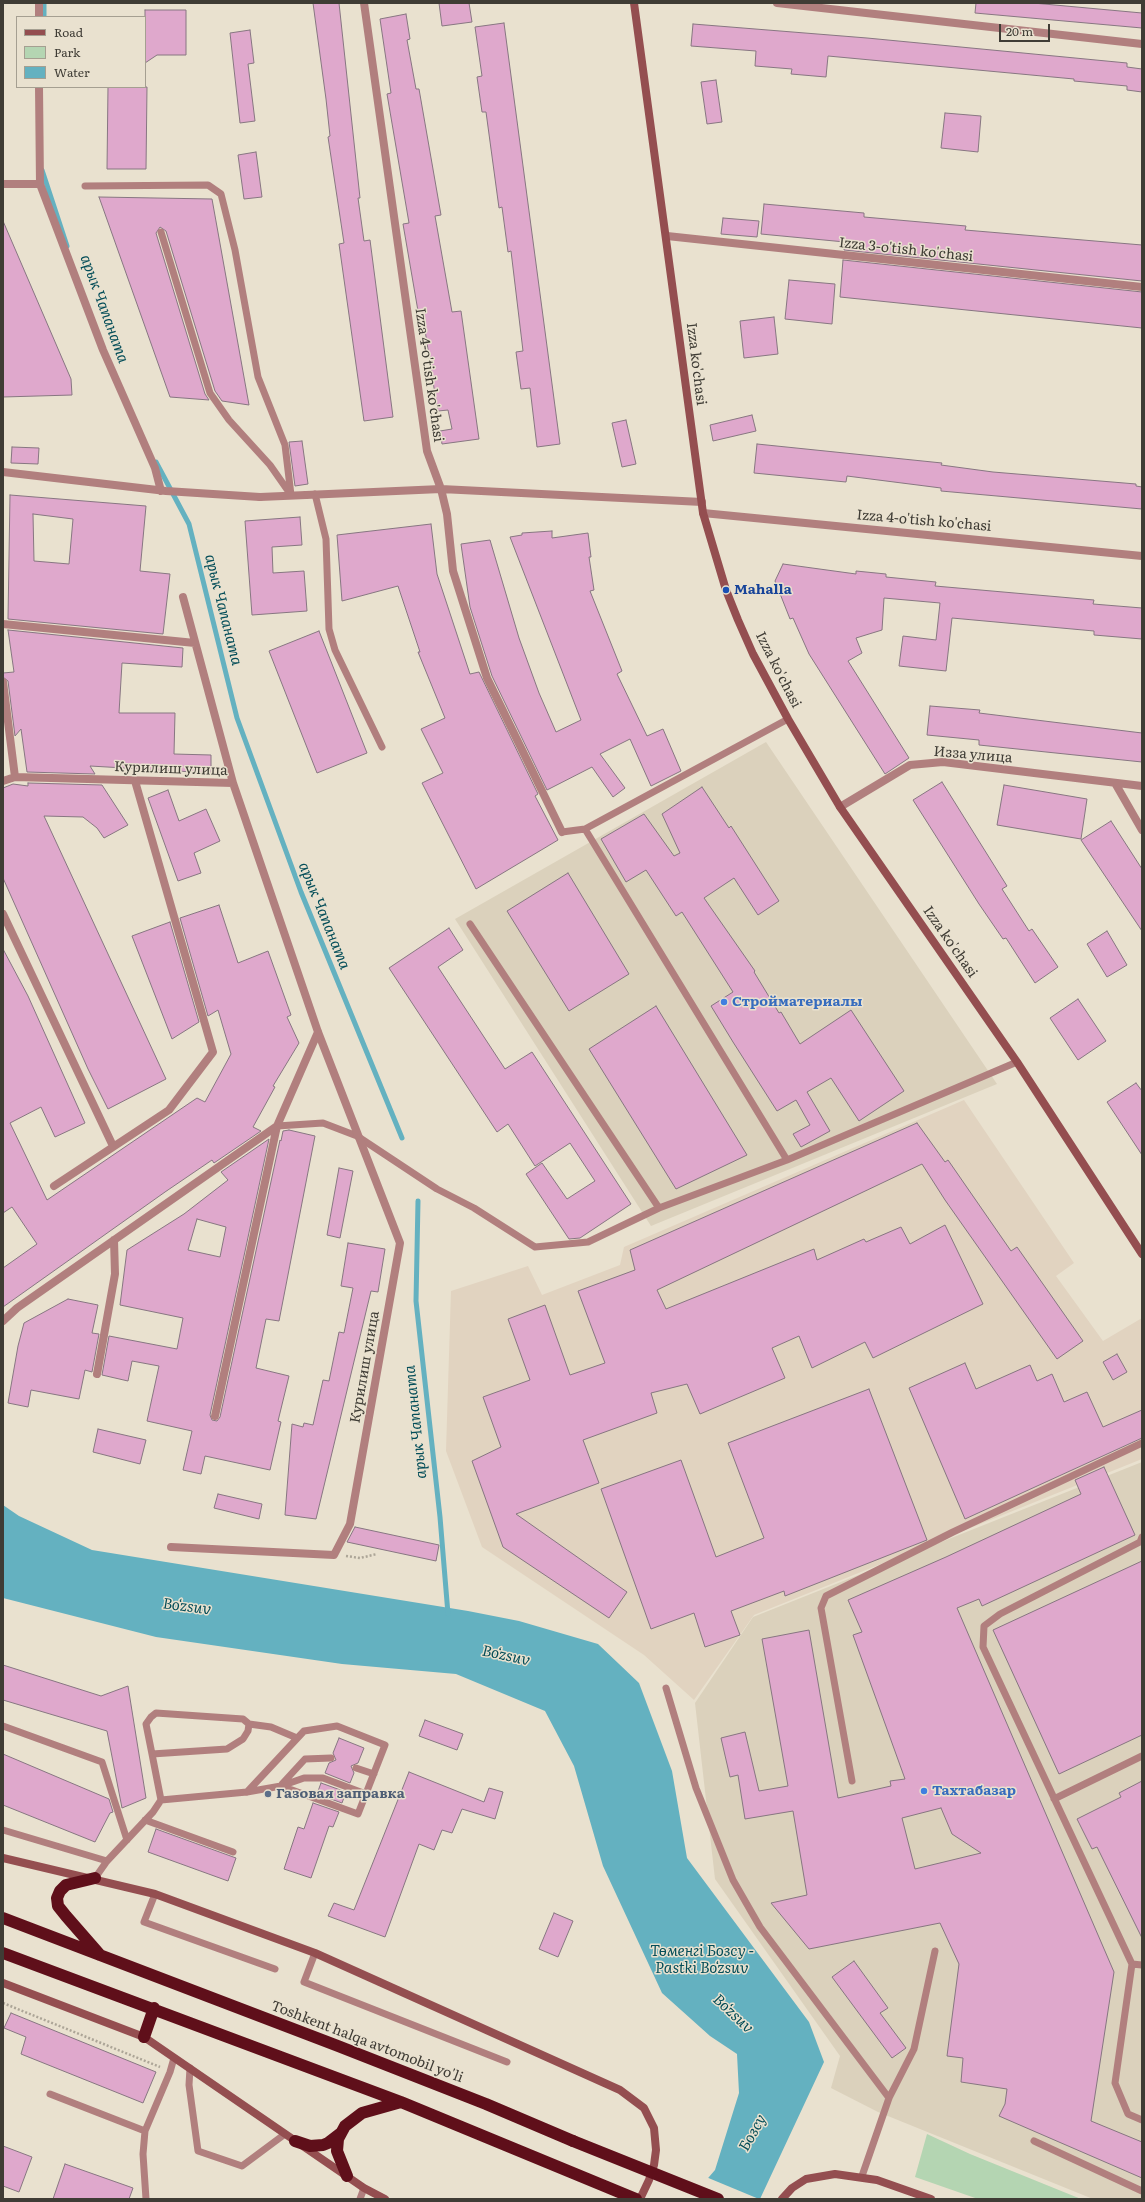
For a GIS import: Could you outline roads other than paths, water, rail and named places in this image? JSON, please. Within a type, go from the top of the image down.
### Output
[{"type":"highway","points":[[95,1878],[62,1888],[58,1894],[58,1902],[66,1916],[102,1957]]},
{"type":"highway","name":"Toshkent halqa avtomobil yo'li","points":[[3,1918],[486,2104],[573,2141],[718,2199]]},
{"type":"highway","points":[[3,1953],[154,2008],[401,2102],[636,2199]]},
{"type":"highway","points":[[144,2037],[154,2008]]},
{"type":"highway","points":[[295,2141],[310,2146],[323,2145],[341,2133],[350,2121],[362,2113],[401,2102]]},
{"type":"highway","points":[[341,2133],[337,2151],[347,2176]]},
{"type":"street","points":[[39,3],[39,16]]},
{"type":"street","name":"Izza 4-o'tish ko'chasi","points":[[364,3],[427,451],[441,489],[447,514],[453,571],[487,678],[562,832]]},
{"type":"street","name":"Izza ko'chasi","points":[[634,3],[667,236],[702,502],[726,590],[738,620],[753,654],[788,719],[840,806],[1017,1062],[1142,1254]]},
{"type":"street","points":[[776,3],[1142,44]]},
{"type":"street","points":[[38,88],[40,184],[102,350],[155,468],[163,491]]},
{"type":"street","points":[[3,184],[40,184]]},
{"type":"street","name":"Izza 3-o'tish ko'chasi","points":[[667,236],[1142,287]]},
{"type":"street","points":[[3,472],[163,491],[260,497],[441,489],[702,502]]},
{"type":"street","name":"Izza 4-o'tish ko'chasi","points":[[704,513],[1142,556]]},
{"type":"street","points":[[183,597],[233,783]]},
{"type":"street","points":[[3,624],[195,643]]},
{"type":"street","points":[[3,682],[15,777],[3,781]]},
{"type":"street","name":"Изза улица","points":[[840,806],[910,765],[943,762],[1142,786]]},
{"type":"street","name":"Курилиш улица","points":[[15,777],[233,783],[318,1032],[357,1136],[400,1243],[350,1524],[334,1555],[171,1548]]},
{"type":"street","points":[[54,1186],[169,1110],[213,1052],[135,781]]},
{"type":"street","points":[[1115,782],[1142,830]]},
{"type":"street","points":[[3,914],[113,1146]]},
{"type":"street","points":[[215,1416],[277,1126],[318,1032]]},
{"type":"street","points":[[3,1321],[17,1308],[277,1126]]},
{"type":"street","points":[[97,1374],[115,1274],[114,1240]]},
{"type":"street","points":[[3,1858],[95,1878],[155,1894],[315,1953],[599,2079],[638,2102],[652,2120],[656,2150],[653,2172],[640,2199]]},
{"type":"street","points":[[3,1983],[144,2037],[364,2188],[386,2199]]},
{"type":"street","points":[[782,2199],[798,2184],[814,2177],[835,2174],[862,2176],[878,2180],[931,2199]]},
{"type":"lane","points":[[85,186],[208,185],[221,194],[235,250],[258,377],[285,445],[291,495]]},
{"type":"lane","points":[[162,232],[210,393],[229,420],[270,465],[291,495]]},
{"type":"lane","points":[[311,495],[326,539],[329,630],[336,650],[382,747]]},
{"type":"lane","points":[[562,832],[584,829],[788,719]]},
{"type":"lane","points":[[584,829],[787,1160]]},
{"type":"lane","points":[[470,924],[659,1208]]},
{"type":"lane","points":[[277,1126],[323,1123],[357,1136],[386,1157],[437,1189],[474,1208],[536,1247],[588,1242],[659,1208],[787,1160],[1017,1062]]},
{"type":"lane","points":[[852,1781],[821,1608],[826,1596],[953,1532],[1142,1443]]},
{"type":"lane","points":[[1142,1536],[1140,1542],[1000,1614],[984,1626],[983,1647],[1132,1964],[1115,2083],[1128,2114],[1142,2120]]},
{"type":"lane","points":[[666,1688],[696,1788],[733,1880],[760,1927],[889,2098]]},
{"type":"lane","points":[[95,1878],[107,1861],[153,1812],[161,1800],[146,1724],[156,1713],[243,1719],[249,1724],[272,1727],[297,1738]]},
{"type":"lane","points":[[152,1754],[227,1749],[243,1739],[248,1731],[249,1724]]},
{"type":"lane","points":[[3,1726],[102,1762],[127,1840]]},
{"type":"lane","points":[[247,1792],[304,1731],[337,1726],[385,1745],[358,1814],[280,1786]]},
{"type":"lane","points":[[1054,1799],[1142,1756]]},
{"type":"lane","points":[[280,1786],[305,1759],[331,1758]]},
{"type":"lane","points":[[356,1768],[374,1774]]},
{"type":"lane","points":[[161,1800],[247,1792],[280,1786],[304,1778],[323,1778],[366,1794]]},
{"type":"lane","points":[[145,1820],[233,1852]]},
{"type":"lane","points":[[3,1830],[107,1861]]},
{"type":"lane","points":[[155,1894],[144,1922],[275,1969]]},
{"type":"lane","points":[[862,2176],[889,2098],[914,2049],[935,1951]]},
{"type":"lane","points":[[315,1953],[304,1982],[507,2062]]},
{"type":"lane","points":[[1132,1964],[1142,1965]]},
{"type":"lane","points":[[146,2199],[142,2154],[145,2132],[170,2072],[174,2058]]},
{"type":"lane","points":[[190,2068],[188,2085],[198,2151],[242,2166],[285,2134]]},
{"type":"lane","points":[[50,2094],[145,2132]]},
{"type":"lane","points":[[1034,2141],[1142,2191]]},
{"type":"lane","points":[[360,2199],[364,2188]]},
{"type":"water","name":"Төменгі Бозсу - Pastki Boʻzsuv","points":[[3,1505],[19,1516],[92,1550],[468,1611],[519,1621],[598,1644],[639,1683],[672,1771],[687,1858],[809,2022],[824,2062],[760,2199],[690,2199],[715,2170],[739,2093],[737,2054],[710,2036],[662,1993],[603,1866],[574,1766],[545,1711],[456,1674],[342,1664],[156,1637],[3,1598]]},
{"type":"waterway","name":"арык Чапаната","points":[[44,3],[44,16]]},
{"type":"waterway","name":"арык Чапаната","points":[[42,170],[67,246]]},
{"type":"waterway","name":"арык Чапаната","points":[[156,462],[189,524],[237,718],[301,892],[402,1138]]},
{"type":"waterway","name":"арык Чапаната","points":[[418,1201],[416,1301],[440,1517],[448,1614]]},
{"type":"place","name":"Mahalla","points":[[726,590]]},
{"type":"place","name":"Стройматериалы","points":[[724,1002]]},
{"type":"place","name":"Тахтабазар","points":[[924,1791]]},
{"type":"place","name":"Газовая заправка","points":[[268,1794]]},
{"type":"water label","name":"Boʻzsuv","points":[[187,1607]]},
{"type":"water label","name":"Boʻzsuv","points":[[506,1656]]},
{"type":"water label","name":"Boʻzsuv","points":[[733,2014]]},
{"type":"water label","name":"Бозсу","points":[[753,2133]]}]
